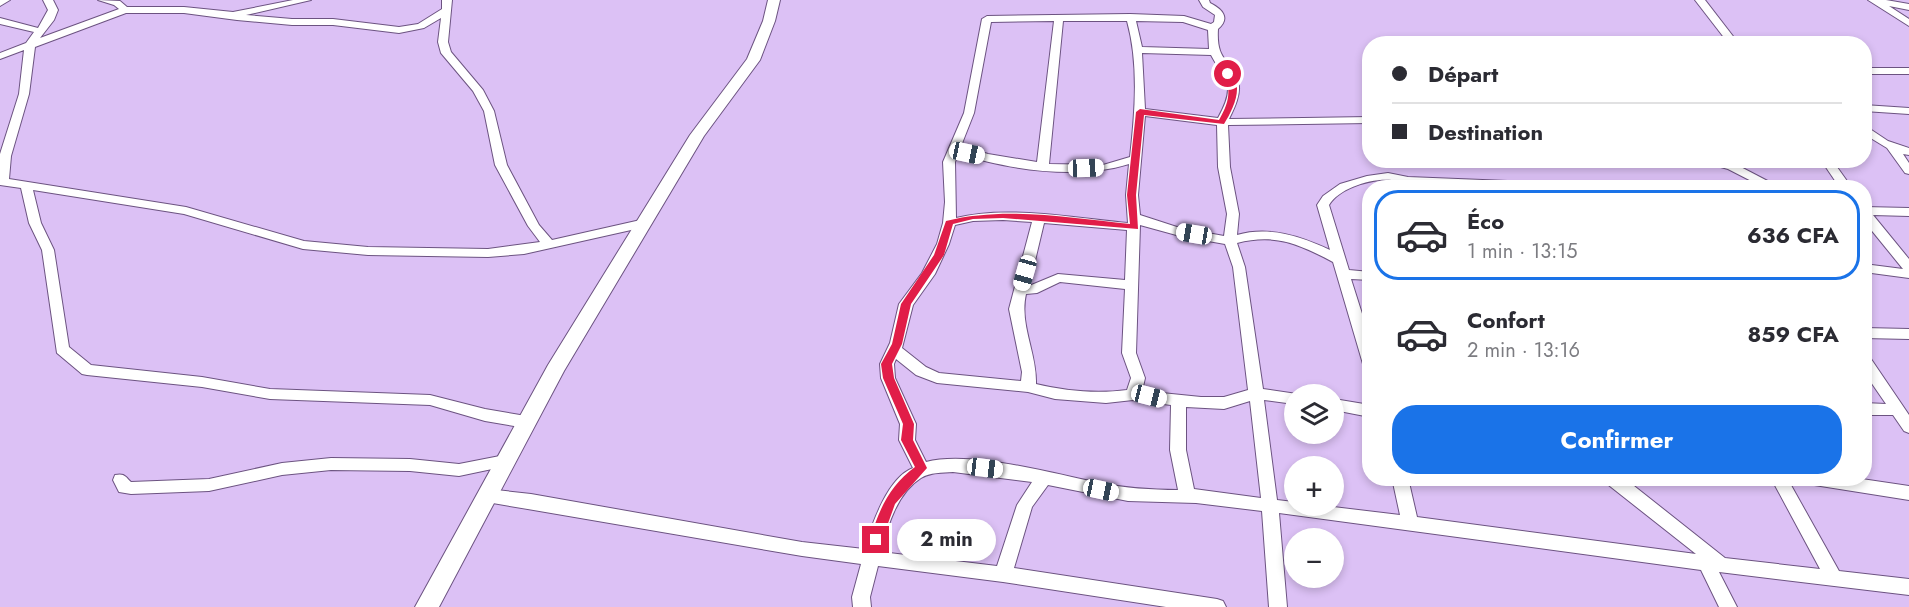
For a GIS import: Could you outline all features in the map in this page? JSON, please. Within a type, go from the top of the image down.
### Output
[{"type":"street","points":[[0,3],[5,0]]},
{"type":"street","points":[[48,0],[53,10],[30,44],[24,94],[5,156],[3,182],[186,211],[236,224],[260,234],[325,248],[368,251],[489,253],[524,250],[645,223]]},
{"type":"street","points":[[102,0],[117,3],[125,10]]},
{"type":"street","points":[[136,12],[145,4],[139,3],[141,0]]},
{"type":"street","points":[[233,15],[306,0]]},
{"type":"street","points":[[427,607],[555,370],[697,135],[753,60],[769,21],[774,0]]},
{"type":"street","points":[[1204,0],[1206,5],[1221,15],[1219,23],[1213,28],[1212,42],[1215,52],[1233,81],[1234,88],[1229,108],[1222,122],[1224,167],[1233,214],[1230,241],[1242,285],[1270,506],[1278,607]]},
{"type":"street","points":[[1700,0],[1728,36]]},
{"type":"street","points":[[1873,0],[1909,7]]},
{"type":"street","points":[[1873,0],[1909,23]]},
{"type":"street","points":[[0,56],[125,10],[136,12],[184,10],[233,15],[254,20],[333,22],[399,30],[421,26],[447,5]]},
{"type":"street","points":[[447,5],[443,36],[446,53],[478,90],[489,111],[501,165],[534,226],[549,245]]},
{"type":"street","points":[[921,468],[907,440],[908,424],[888,378],[886,364],[897,344],[906,304],[939,255],[950,223],[948,170],[969,113],[987,19],[1130,17],[1192,20],[1213,28]]},
{"type":"street","points":[[1130,17],[1135,30],[1140,112],[1132,195],[1133,285],[1129,353],[1138,378],[1133,394]]},
{"type":"street","points":[[1043,165],[1059,18]]},
{"type":"street","points":[[0,21],[40,31]]},
{"type":"street","points":[[1137,50],[1215,52]]},
{"type":"street","points":[[1872,71],[1909,71]]},
{"type":"street","points":[[1872,109],[1909,111]]},
{"type":"street","points":[[1140,112],[1222,122],[1362,120]]},
{"type":"street","points":[[1872,135],[1893,147],[1909,152]]},
{"type":"street","points":[[1893,147],[1909,171]]},
{"type":"street","points":[[955,148],[998,160],[1043,165],[1101,168],[1135,159]]},
{"type":"street","points":[[1735,168],[1759,180]]},
{"type":"street","points":[[1367,180],[1389,176],[1400,180]]},
{"type":"street","points":[[1362,181],[1338,190],[1325,200],[1323,205],[1362,336]]},
{"type":"street","points":[[26,185],[35,223],[48,250],[62,348],[87,370],[202,382],[270,394],[430,400],[485,415],[526,422]]},
{"type":"street","points":[[1872,212],[1909,212]]},
{"type":"street","points":[[950,223],[966,218],[989,216],[1134,222],[1230,241],[1252,234],[1266,234],[1300,242],[1340,260]]},
{"type":"street","points":[[1028,387],[1029,372],[1016,309],[1040,219]]},
{"type":"street","points":[[1872,221],[1907,262]]},
{"type":"street","points":[[1872,269],[1909,274]]},
{"type":"street","points":[[1344,274],[1362,275]]},
{"type":"street","points":[[1021,290],[1032,290],[1058,278],[1133,285]]},
{"type":"street","points":[[1872,333],[1909,334]]},
{"type":"street","points":[[893,348],[905,360],[928,375],[1028,387],[1081,397],[1113,398],[1133,394],[1179,402],[1224,403],[1256,393],[1284,397]]},
{"type":"street","points":[[1872,372],[1909,427]]},
{"type":"street","points":[[1179,402],[1177,442],[1187,496]]},
{"type":"street","points":[[1344,407],[1362,410]]},
{"type":"street","points":[[1872,409],[1898,410]]},
{"type":"street","points":[[121,480],[125,487],[131,488],[179,488],[233,481],[300,466],[358,463],[459,470],[505,461]]},
{"type":"street","points":[[862,607],[861,597],[881,520],[890,501],[921,468],[941,466],[985,468],[1126,494],[1187,496],[1909,587]]},
{"type":"street","points":[[1003,574],[1025,505],[1044,478]]},
{"type":"street","points":[[1402,486],[1412,525]]},
{"type":"street","points":[[1623,486],[1664,517],[1712,563],[1728,607]]},
{"type":"street","points":[[1783,486],[1833,577]]},
{"type":"street","points":[[1862,486],[1909,493]]},
{"type":"street","points":[[487,496],[531,501],[802,549],[1003,574],[1217,607]]},
{"type":"route","points":[[876,540],[881,520],[890,501],[921,468],[907,440],[908,424],[888,378],[886,364],[897,344],[906,304],[939,255],[950,223],[973,217],[1003,216],[1134,227],[1132,195],[1140,112],[1222,122],[1232,101],[1234,88],[1233,81],[1228,74]]}]
